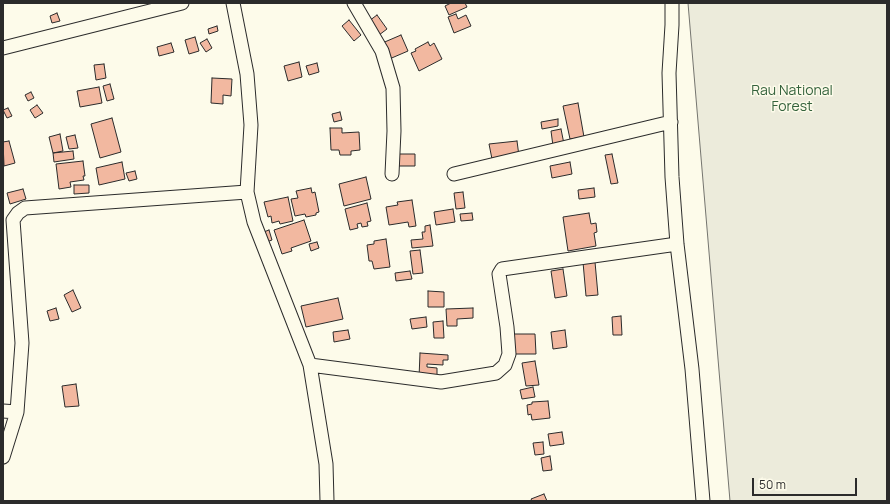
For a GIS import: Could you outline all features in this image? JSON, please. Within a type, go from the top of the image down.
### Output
[{"type":"street","points":[[3,48],[182,3]]},
{"type":"street","points":[[233,3],[247,74],[251,125],[247,192],[254,222],[310,365],[326,464],[327,501]]},
{"type":"street","points":[[354,3],[382,51],[393,88],[394,131],[392,174]]},
{"type":"street","points":[[672,3],[669,73],[672,177],[677,244],[692,369],[703,501]]},
{"type":"street","points":[[454,174],[671,122]]},
{"type":"street","points":[[3,456],[17,412],[22,343],[14,220],[18,213],[25,208],[247,192]]},
{"type":"street","points":[[310,365],[441,382],[496,373],[505,365],[509,354],[507,327],[499,274],[502,269],[677,244]]},
{"type":"street","points":[[3,411],[17,412]]},
{"type":"green space","name":"Rau National Forest","points":[[688,3],[887,3],[887,501],[730,501]]},
{"type":"building","points":[[451,3],[465,3],[467,7],[449,15],[445,6]]},
{"type":"building","points":[[57,13],[60,21],[52,23],[50,16]]},
{"type":"building","points":[[456,14],[458,19],[466,15],[471,26],[454,33],[448,17]]},
{"type":"building","points":[[377,15],[387,29],[379,35],[369,21]]},
{"type":"building","points":[[349,20],[361,35],[354,41],[342,26]]},
{"type":"building","points":[[217,26],[218,31],[209,34],[208,29]]},
{"type":"building","points":[[401,35],[408,51],[387,60],[380,44]]},
{"type":"building","points":[[195,37],[199,51],[189,54],[185,40]]},
{"type":"building","points":[[207,39],[212,48],[206,52],[200,43]]},
{"type":"building","points":[[428,42],[430,46],[434,43],[442,59],[419,71],[411,53]]},
{"type":"building","points":[[171,43],[174,52],[159,56],[157,47]]},
{"type":"building","points":[[299,62],[302,77],[288,81],[284,66]]},
{"type":"building","points":[[317,63],[319,72],[309,75],[306,66]]},
{"type":"building","points":[[104,64],[106,78],[96,80],[94,65]]},
{"type":"building","points":[[212,78],[232,79],[231,96],[223,95],[223,104],[211,103]]},
{"type":"building","points":[[110,84],[114,99],[107,101],[103,86]]},
{"type":"building","points":[[99,87],[102,103],[80,107],[77,91]]},
{"type":"building","points":[[31,92],[34,98],[28,101],[25,95]]},
{"type":"building","points":[[578,103],[584,137],[570,139],[563,106]]},
{"type":"building","points":[[37,105],[43,113],[35,118],[30,110]]},
{"type":"building","points":[[8,108],[12,116],[7,118],[3,110]]},
{"type":"building","points":[[340,112],[342,120],[334,122],[332,114]]},
{"type":"building","points":[[112,118],[121,152],[100,158],[91,124]]},
{"type":"building","points":[[558,119],[558,126],[542,129],[541,122]]},
{"type":"building","points":[[330,128],[342,128],[342,133],[359,132],[360,150],[351,151],[351,155],[340,155],[339,150],[331,150]]},
{"type":"building","points":[[561,129],[564,144],[553,146],[551,131]]},
{"type":"building","points":[[60,134],[63,151],[53,153],[49,137]]},
{"type":"building","points":[[75,135],[78,148],[69,149],[66,137]]},
{"type":"building","points":[[9,141],[15,163],[4,166],[3,142]]},
{"type":"building","points":[[517,141],[519,156],[492,159],[489,144]]},
{"type":"building","points":[[73,151],[74,159],[54,162],[53,153]]},
{"type":"building","points":[[396,154],[415,154],[415,166],[396,166]]},
{"type":"building","points":[[612,154],[618,183],[611,184],[605,155]]},
{"type":"building","points":[[83,161],[85,176],[83,176],[84,180],[70,182],[71,187],[59,189],[56,164]]},
{"type":"building","points":[[122,162],[125,179],[99,185],[96,168]]},
{"type":"building","points":[[570,162],[572,174],[552,178],[550,166]]},
{"type":"building","points":[[135,171],[137,179],[129,181],[126,173]]},
{"type":"building","points":[[366,177],[371,199],[344,206],[339,184]]},
{"type":"building","points":[[74,185],[89,185],[89,193],[74,194]]},
{"type":"building","points":[[311,188],[312,193],[315,192],[319,212],[316,213],[316,215],[306,217],[305,214],[295,216],[291,199],[298,198],[296,191]]},
{"type":"building","points":[[594,188],[595,197],[579,199],[578,190]]},
{"type":"building","points":[[23,189],[26,199],[10,204],[7,193]]},
{"type":"building","points":[[463,192],[465,208],[456,209],[454,193]]},
{"type":"building","points":[[288,197],[293,221],[280,224],[279,221],[272,223],[271,216],[268,217],[264,202]]},
{"type":"building","points":[[412,200],[416,226],[409,227],[408,222],[389,225],[386,207],[398,205],[397,202]]},
{"type":"building","points":[[367,203],[371,221],[367,222],[368,226],[362,227],[361,223],[357,224],[358,228],[350,230],[345,209]]},
{"type":"building","points":[[453,209],[455,222],[436,225],[434,212]]},
{"type":"building","points":[[472,213],[473,220],[461,221],[460,214]]},
{"type":"building","points":[[589,213],[591,224],[596,223],[597,232],[594,233],[596,246],[568,251],[563,217]]},
{"type":"building","points":[[304,220],[311,241],[291,248],[292,251],[282,254],[274,230]]},
{"type":"building","points":[[430,225],[433,246],[412,248],[411,240],[423,239],[422,232],[425,232],[425,226]]},
{"type":"building","points":[[269,230],[272,240],[264,243],[261,233]]},
{"type":"building","points":[[386,239],[390,267],[374,269],[372,261],[369,261],[367,245],[374,244],[374,241]]},
{"type":"building","points":[[317,242],[319,248],[311,251],[309,244]]},
{"type":"building","points":[[420,250],[423,273],[413,274],[410,251]]},
{"type":"building","points":[[583,262],[595,262],[598,295],[586,296]]},
{"type":"building","points":[[563,269],[567,296],[555,298],[551,271]]},
{"type":"building","points":[[410,271],[412,279],[396,281],[395,273]]},
{"type":"building","points":[[73,290],[81,308],[72,312],[64,295]]},
{"type":"building","points":[[428,291],[444,292],[444,307],[428,307]]},
{"type":"building","points":[[338,298],[343,319],[306,327],[301,306]]},
{"type":"building","points":[[56,308],[59,319],[50,321],[47,311]]},
{"type":"building","points":[[473,308],[473,318],[457,319],[457,326],[447,326],[446,309]]},
{"type":"building","points":[[621,316],[622,335],[613,335],[612,317]]},
{"type":"building","points":[[426,317],[427,327],[412,329],[410,319]]},
{"type":"building","points":[[443,321],[444,338],[434,338],[433,322]]},
{"type":"building","points":[[348,330],[350,339],[334,342],[333,332]]},
{"type":"building","points":[[565,330],[567,347],[553,349],[551,332]]},
{"type":"building","points":[[514,334],[535,334],[536,354],[514,354]]},
{"type":"building","points":[[420,353],[448,355],[448,360],[443,360],[443,365],[427,364],[427,367],[437,368],[437,379],[419,378]]},
{"type":"building","points":[[535,361],[539,385],[526,386],[522,363]]},
{"type":"building","points":[[76,384],[79,406],[65,407],[62,386]]},
{"type":"building","points":[[533,387],[535,397],[522,399],[520,390]]},
{"type":"building","points":[[548,401],[550,418],[532,420],[531,414],[528,415],[527,405],[532,404],[532,402]]},
{"type":"building","points":[[562,432],[564,444],[550,446],[548,434]]},
{"type":"building","points":[[543,442],[544,454],[535,455],[533,443]]},
{"type":"building","points":[[550,456],[552,470],[543,471],[541,458]]},
{"type":"building","points":[[544,494],[547,501],[532,501],[531,499]]}]
